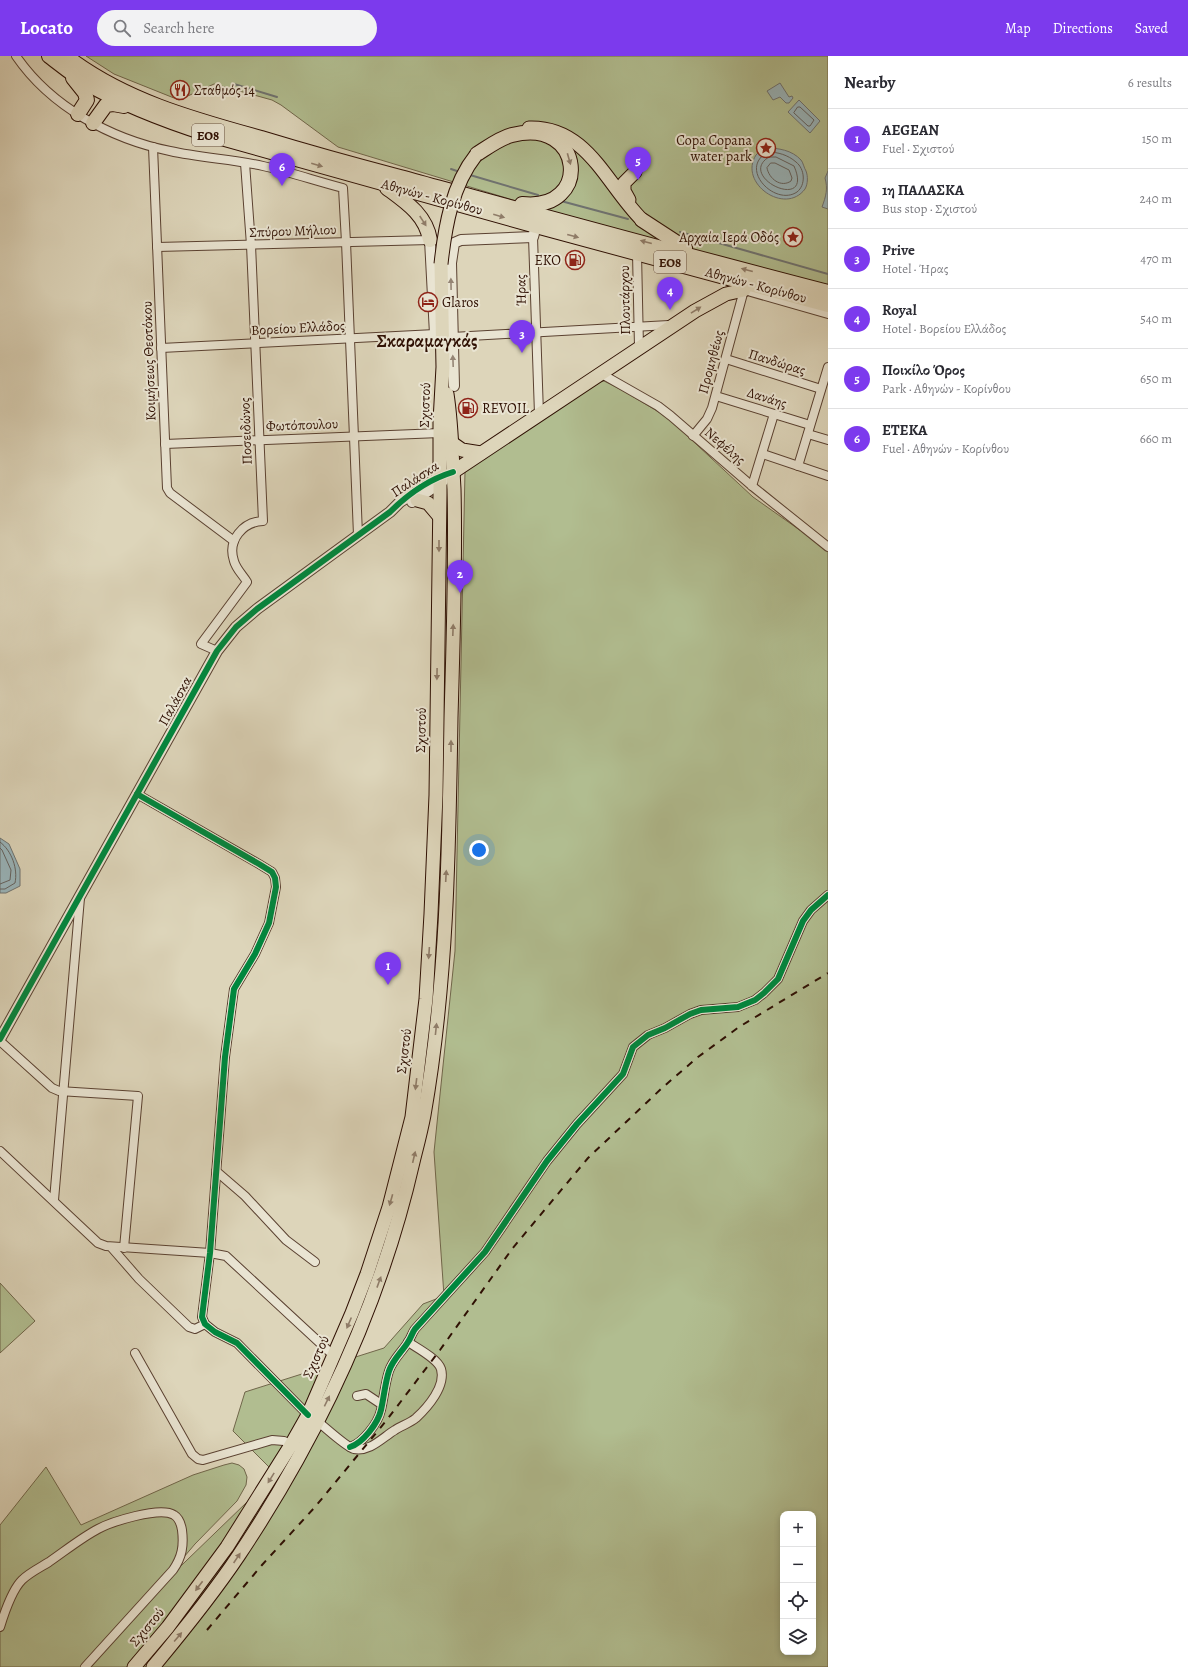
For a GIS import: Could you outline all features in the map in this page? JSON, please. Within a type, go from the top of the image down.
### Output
[{"type":"highway","name":"Αθηνών - Κορίνθου","points":[[49,56],[91,74],[117,88],[186,117],[480,199],[828,292]]},
{"type":"highway","points":[[65,62],[86,95],[86,103],[78,114]]},
{"type":"highway","name":"Αθηνών - Κορίνθου","points":[[65,62],[85,82],[138,109],[207,134],[380,183],[535,232],[637,253],[828,305]]},
{"type":"highway","points":[[93,123],[106,105],[113,104],[138,109]]},
{"type":"highway","points":[[476,154],[508,136],[522,133],[542,134],[555,139],[565,149],[570,159],[571,169],[570,179],[563,192],[556,198],[546,203],[528,205],[480,199]]},
{"type":"highway","points":[[380,183],[409,205],[420,216],[429,231],[430,240]]},
{"type":"highway","points":[[642,220],[697,256]]},
{"type":"highway","points":[[744,290],[804,299]]},
{"type":"main road","name":"Σχιστού","points":[[312,1418],[334,1356],[367,1274],[389,1207],[412,1117],[426,999],[436,795],[439,516],[443,424],[441,264],[445,233],[452,205],[463,175],[476,154],[489,141],[507,132],[526,128],[545,129],[559,132],[573,139],[597,165]]},
{"type":"main road","points":[[597,165],[624,201],[642,220]]},
{"type":"main road","points":[[597,165],[616,175],[635,172],[625,181],[624,188],[629,201],[642,220]]},
{"type":"main road","points":[[453,472],[639,347],[714,299],[726,294],[744,290]]},
{"type":"main road","points":[[435,334],[443,424]]},
{"type":"main road","points":[[443,424],[454,386]]},
{"type":"main road","name":"Σχιστού","points":[[153,1667],[201,1608],[262,1520],[297,1446],[365,1318],[380,1279],[409,1180],[423,1119],[429,1084],[442,964],[451,796],[455,538],[452,443],[443,424]]},
{"type":"main road","points":[[452,443],[462,450],[481,453]]},
{"type":"main road","points":[[417,500],[428,504],[439,516]]},
{"type":"main road","name":"Σχιστού","points":[[134,1667],[168,1627],[210,1572],[297,1446]]},
{"type":"street","points":[[16,56],[35,78],[63,104],[93,123],[125,138],[153,147],[191,155],[264,166],[343,188],[358,535]]},
{"type":"street","name":"Κοιμήσεως Θεοτόκου","points":[[153,147],[167,486],[169,492],[234,541]]},
{"type":"street","name":"Ποσειδώνος","points":[[234,541],[244,527],[254,522],[263,521],[256,344],[245,163]]},
{"type":"street","name":"Σχιστού","points":[[454,386],[451,263],[454,243],[461,240],[535,232]]},
{"type":"street","name":"Ήρας","points":[[535,232],[536,333],[539,414]]},
{"type":"street","points":[[430,240],[435,334]]},
{"type":"street","name":"Σπύρου Μήλιου","points":[[157,247],[430,240]]},
{"type":"street","name":"Πλουτάρχου","points":[[637,253],[639,347]]},
{"type":"street","points":[[744,290],[828,314]]},
{"type":"street","name":"Προμηθέως","points":[[693,436],[707,419],[716,396],[744,290]]},
{"type":"street","points":[[452,337],[673,325]]},
{"type":"street","name":"Βορείου Ελλάδος","points":[[161,348],[435,334]]},
{"type":"street","name":"Πανδώρας","points":[[726,359],[824,384]]},
{"type":"street","points":[[798,466],[828,367]]},
{"type":"street","name":"Νεφέλης","points":[[600,373],[658,406],[752,486],[828,547]]},
{"type":"street","name":"Δανάης","points":[[716,396],[810,425]]},
{"type":"street","points":[[752,486],[774,414]]},
{"type":"street","name":"Φωτόπουλου","points":[[166,444],[354,436],[443,424]]},
{"type":"street","points":[[808,434],[828,440]]},
{"type":"street","points":[[763,454],[828,476]]},
{"type":"street","name":"Παλάσκα","points":[[0,1040],[217,651],[236,627],[257,608],[390,512],[400,502],[453,472]]},
{"type":"street","name":"Παλάσκα","points":[[390,512],[417,500],[440,480]]},
{"type":"street","points":[[217,651],[201,644],[248,582],[234,560],[232,549],[234,541]]},
{"type":"street","points":[[137,794],[260,864],[272,872],[275,878],[276,886],[269,923],[254,954],[234,989],[225,1057],[210,1253],[202,1317],[205,1324],[219,1334],[237,1343],[312,1418],[350,1447],[358,1449],[374,1446],[395,1430],[416,1418],[439,1390],[442,1374],[440,1366],[408,1342]]},
{"type":"street","points":[[350,1447],[358,1444],[366,1436],[381,1411],[381,1404],[390,1370],[415,1328],[470,1270],[489,1247],[551,1156],[577,1124],[623,1074],[633,1047],[648,1035],[665,1028],[690,1014],[701,1010],[738,1007],[760,997],[778,979],[803,921],[811,910],[828,895]]},
{"type":"street","points":[[54,1200],[80,897]]},
{"type":"street","points":[[0,1040],[52,1088],[138,1096],[124,1248]]},
{"type":"street","points":[[0,1151],[54,1200],[98,1243],[112,1248],[210,1253],[226,1256],[334,1356]]},
{"type":"street","points":[[216,1171],[245,1196],[286,1240],[315,1262]]},
{"type":"street","points":[[112,1248],[139,1279],[189,1327],[195,1329],[205,1324]]},
{"type":"street","points":[[135,1353],[192,1454],[198,1460],[203,1460],[272,1440],[284,1441],[297,1446]]},
{"type":"street","points":[[357,1396],[366,1394],[381,1404]]},
{"type":"street","points":[[0,1627],[8,1604],[21,1581],[98,1529],[138,1515],[166,1512],[174,1514],[179,1519],[182,1527],[184,1544],[178,1563],[85,1667]]},
{"type":"green space","points":[[86,56],[828,56],[828,304],[556,213],[338,147],[272,100],[214,84],[179,100],[114,74]]},
{"type":"green space","points":[[604,381],[667,417],[753,497],[828,550],[828,1667],[0,1667],[0,1525],[46,1467],[81,1525],[193,1475],[232,1463],[239,1465],[244,1469],[247,1477],[246,1485],[237,1501],[195,1544],[155,1591],[276,1474],[233,1431],[245,1392],[384,1348],[423,1304],[444,1296],[434,1152],[455,951],[465,471],[600,382]]},
{"type":"green space","points":[[0,1283],[35,1321],[0,1353]]},
{"type":"water","points":[[780,83],[789,97],[792,96],[793,98],[789,103],[786,103],[780,97],[773,100],[767,91]]},
{"type":"water","points":[[799,100],[820,121],[810,133],[788,112]]},
{"type":"water","points":[[766,148],[780,149],[789,152],[802,161],[807,173],[807,182],[805,189],[796,196],[786,199],[776,197],[766,193],[758,185],[753,176],[752,166],[756,155]]},
{"type":"water","points":[[828,171],[828,209],[822,207],[826,192],[825,178]]},
{"type":"water","points":[[0,838],[9,844],[20,869],[20,886],[6,893],[0,893]]},
{"type":"waterway","points":[[234,84],[277,97]]},
{"type":"waterway","points":[[451,169],[460,172]]},
{"type":"waterway","points":[[470,175],[538,195]]},
{"type":"waterway","points":[[561,201],[628,219]]},
{"type":"waterway","points":[[680,232],[828,274]]},
{"type":"railway","points":[[207,1630],[262,1565],[315,1507],[386,1421],[440,1350],[512,1249],[588,1158],[662,1088],[698,1057],[739,1027],[828,973]]},
{"type":"cycle path","points":[[0,1039],[217,651],[236,627],[257,609],[390,512],[411,494],[427,483],[453,472]]},
{"type":"cycle path","points":[[137,794],[259,864],[272,872],[275,878],[276,887],[269,923],[255,954],[234,989],[225,1057],[210,1253],[202,1317],[205,1324],[215,1332],[237,1343],[308,1415]]},
{"type":"cycle path","points":[[350,1447],[365,1437],[377,1421],[381,1410],[389,1371],[395,1359],[406,1346],[415,1329],[485,1252],[547,1161],[577,1124],[623,1074],[633,1047],[648,1035],[665,1028],[690,1014],[701,1010],[738,1007],[755,1000],[764,993],[778,979],[803,921],[811,910],[828,895]]},
{"type":"place","name":"Σταθμός 14","points":[[180,90]]},
{"type":"place","name":"Copa Copana water park","points":[[766,148]]},
{"type":"place","name":"Ποικίλο Όρος","points":[[638,180]]},
{"type":"place","name":"ETEKA","points":[[282,186]]},
{"type":"place","name":"Αρχαία Ιερά Οδός","points":[[793,237]]},
{"type":"place","name":"EKO","points":[[575,260]]},
{"type":"place","name":"Glaros","points":[[428,302]]},
{"type":"place","name":"Royal","points":[[670,310]]},
{"type":"place","name":"Prive","points":[[522,353]]},
{"type":"place","name":"REVOIL","points":[[468,408]]},
{"type":"place","name":"1η ΠΑΛΑΣΚΑ","points":[[460,593]]},
{"type":"place","name":"AEGEAN","points":[[388,985]]},
{"type":"district","name":"Σκαραμαγκάς","points":[[427,341]]}]
